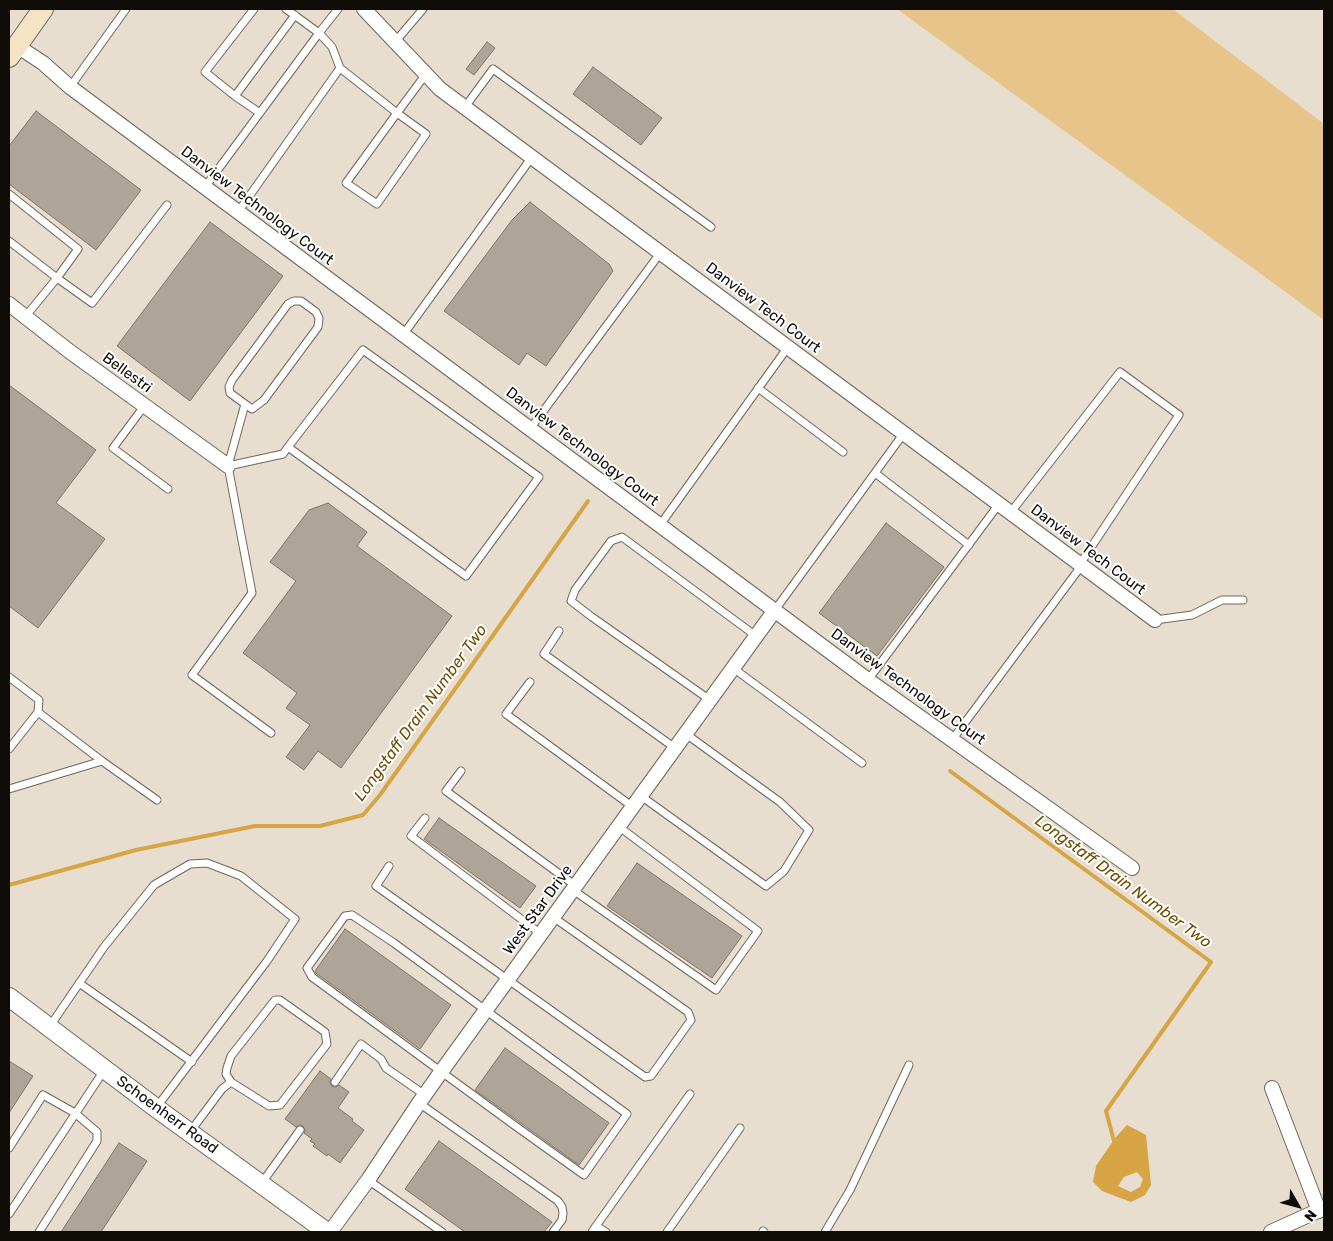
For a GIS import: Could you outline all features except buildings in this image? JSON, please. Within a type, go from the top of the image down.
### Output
[{"type":"main road","points":[[11,48],[43,9]]},
{"type":"street","name":"Danview Tech Court","points":[[364,9],[440,89],[1155,620]]},
{"type":"street","name":"Danview Technology Court","points":[[11,48],[43,63],[70,87],[868,680],[1132,868]]},
{"type":"street","name":"Bellestri","points":[[9,304],[69,351],[228,466]]},
{"type":"street","name":"West Star Drive","points":[[329,1232],[368,1180],[441,1072],[775,610]]},
{"type":"street","name":"Schoenherr Road","points":[[9,999],[156,1108],[329,1232]]},
{"type":"street","points":[[1271,1232],[1322,1209],[1272,1088]]},
{"type":"lane","points":[[70,87],[126,9]]},
{"type":"lane","points":[[254,9],[205,72],[260,113]]},
{"type":"lane","points":[[286,9],[319,33],[332,47],[340,68],[397,113],[426,134],[377,204],[346,183],[397,113],[426,74]]},
{"type":"lane","points":[[205,187],[338,9]]},
{"type":"lane","points":[[395,42],[423,9]]},
{"type":"lane","points":[[235,96],[295,15]]},
{"type":"lane","points":[[238,212],[340,68]]},
{"type":"lane","points":[[465,107],[493,69],[711,227]]},
{"type":"lane","points":[[403,335],[532,157]]},
{"type":"lane","points":[[9,194],[78,249],[26,317]]},
{"type":"lane","points":[[9,241],[92,303],[167,204]]},
{"type":"lane","points":[[530,429],[661,252]]},
{"type":"lane","points":[[294,301],[302,301],[316,312],[319,318],[318,327],[264,400],[252,409],[245,404],[230,393],[229,387],[232,380],[288,304],[294,301]]},
{"type":"lane","points":[[660,525],[788,347]]},
{"type":"lane","points":[[228,466],[283,454],[288,447],[363,350],[539,477],[466,576],[288,447]]},
{"type":"lane","points":[[868,680],[969,545],[1005,508],[1120,372],[1179,415],[1081,564],[952,740]]},
{"type":"lane","points":[[758,388],[843,452]]},
{"type":"lane","points":[[245,404],[228,466],[252,593],[192,675],[271,733]]},
{"type":"lane","points":[[145,405],[114,448],[168,489]]},
{"type":"lane","points":[[775,610],[904,434]]},
{"type":"lane","points":[[875,473],[969,545]]},
{"type":"lane","points":[[710,700],[571,601],[575,590],[611,541],[622,537],[756,636]]},
{"type":"lane","points":[[1155,620],[1192,615],[1222,600],[1243,600]]},
{"type":"lane","points":[[559,631],[544,654],[675,748]]},
{"type":"lane","points":[[733,668],[862,763]]},
{"type":"lane","points":[[9,677],[39,700],[38,712],[9,749]]},
{"type":"lane","points":[[530,682],[506,714],[766,886],[784,871],[809,830],[780,802],[686,734]]},
{"type":"lane","points":[[38,712],[157,800]]},
{"type":"lane","points":[[9,789],[102,760]]},
{"type":"lane","points":[[461,771],[446,792],[574,888],[716,990],[758,931],[618,826]]},
{"type":"lane","points":[[425,818],[411,836],[541,934]]},
{"type":"lane","points":[[49,1027],[104,947],[154,885],[190,864],[207,863],[241,876],[295,919],[267,961],[156,1108]]},
{"type":"lane","points":[[389,866],[376,886],[645,1077],[651,1076],[691,1020],[688,1012],[553,917]]},
{"type":"lane","points":[[352,915],[394,943],[627,1114],[584,1175],[441,1072],[312,976],[308,968],[345,916],[352,915]]},
{"type":"lane","points":[[79,983],[192,1062]]},
{"type":"lane","points":[[275,1000],[280,1000],[325,1032],[327,1044],[280,1105],[269,1106],[231,1082],[226,1074],[226,1068],[231,1056],[275,1000]]},
{"type":"lane","points":[[335,1082],[361,1044],[381,1059],[386,1068],[422,1099],[558,1202],[562,1208],[562,1220],[553,1232]]},
{"type":"lane","points":[[824,1232],[850,1190],[909,1065]]},
{"type":"lane","points":[[9,1214],[105,1069]]},
{"type":"lane","points":[[189,1132],[222,1089],[231,1082]]},
{"type":"lane","points":[[606,1232],[594,1229],[690,1094]]},
{"type":"lane","points":[[9,1148],[43,1095],[75,1113],[97,1132],[97,1141],[39,1232]]},
{"type":"lane","points":[[667,1232],[740,1128]]},
{"type":"lane","points":[[261,1184],[300,1130]]},
{"type":"lane","points":[[368,1180],[442,1232]]},
{"type":"shaded area","points":[[897,9],[1173,9],[1324,124],[1324,320]]},
{"type":"shaded area","points":[[1127,1125],[1146,1135],[1151,1185],[1145,1195],[1131,1202],[1102,1191],[1093,1182],[1096,1166],[1115,1138]],"holes":[[[1137,1172],[1143,1179],[1140,1187],[1131,1192],[1118,1186],[1124,1177]]]},
{"type":"waterway","name":"Longstaff Drain Number Two","points":[[9,885],[136,850],[255,826],[320,826],[363,815],[380,795],[588,501]]},
{"type":"waterway","name":"Longstaff Drain Number Two","points":[[950,771],[1211,962],[1106,1111],[1115,1145]]}]
